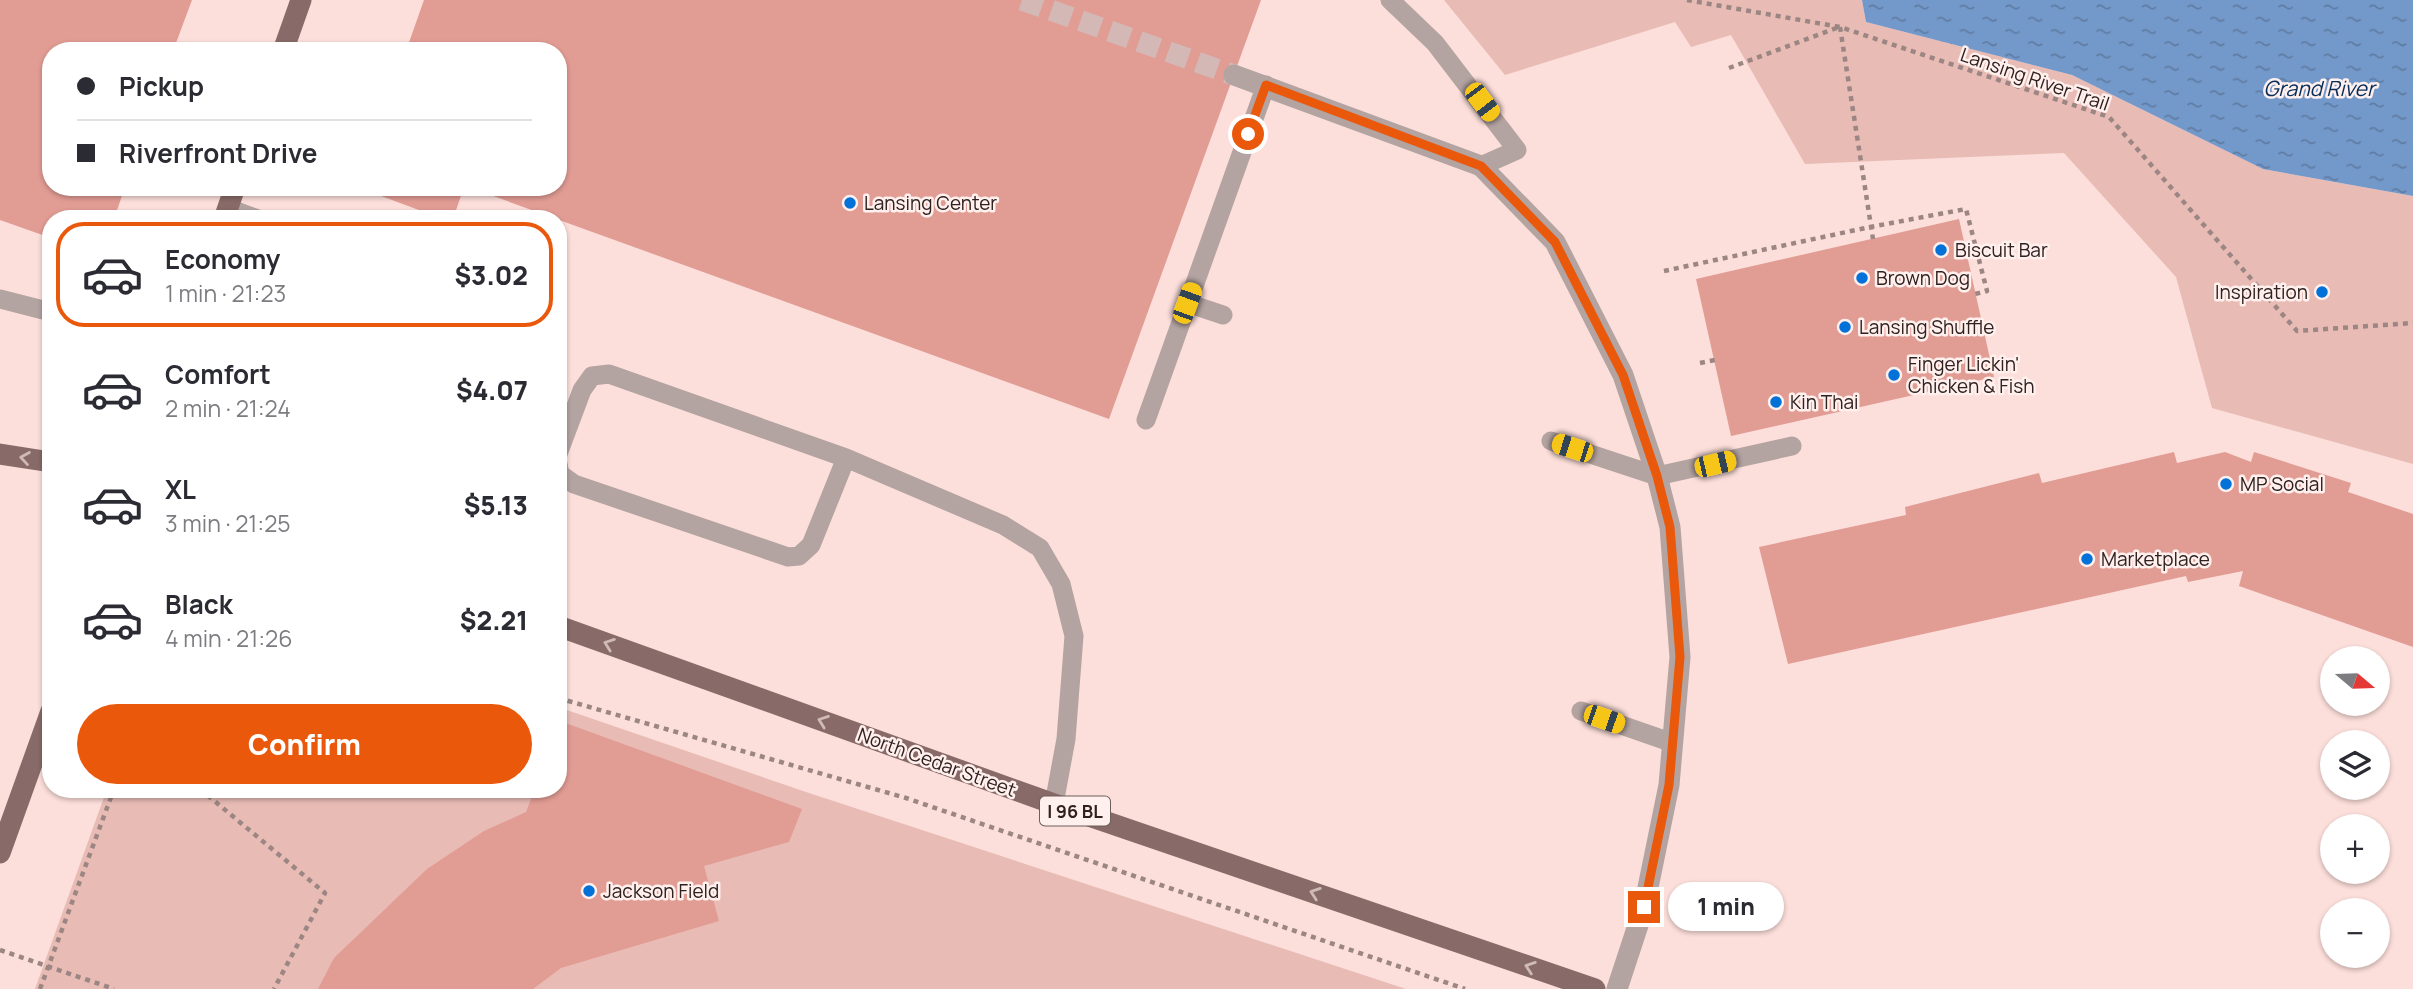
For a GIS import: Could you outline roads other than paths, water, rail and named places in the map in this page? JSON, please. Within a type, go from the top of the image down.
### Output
[{"type":"main road","points":[[287,42],[301,0]]},
{"type":"main road","points":[[0,454],[42,461]]},
{"type":"main road","name":"North Cedar Street","points":[[567,629],[1054,804],[1595,989]]},
{"type":"main road","points":[[0,853],[42,736]]},
{"type":"street","points":[[1234,75],[1481,166],[1555,242],[1623,375],[1657,476],[1670,527],[1680,657],[1669,785],[1644,907],[1616,989]]},
{"type":"lane","points":[[1390,0],[1435,43],[1517,150],[1481,166]]},
{"type":"lane","points":[[1146,420],[1266,85]]},
{"type":"lane","points":[[0,299],[42,310]]},
{"type":"lane","points":[[1187,303],[1223,315]]},
{"type":"lane","points":[[567,430],[582,390],[592,376],[609,374],[846,458],[1003,525],[1040,548],[1061,584],[1074,636],[1066,739],[1054,804]]},
{"type":"lane","points":[[1551,441],[1657,476],[1792,446]]},
{"type":"lane","points":[[567,479],[574,484],[788,557],[799,556],[811,545],[846,458]]},
{"type":"lane","points":[[1581,711],[1673,743]]},
{"type":"water","name":"Grand River","points":[[1862,0],[2413,0],[2413,196],[2263,169],[2072,75],[1866,22]]},
{"type":"tunnel","points":[[1022,0],[1234,75]]},
{"type":"place","name":"Lansing Center","points":[[850,203]]},
{"type":"place","name":"Biscuit Bar","points":[[1941,250]]},
{"type":"place","name":"Brown Dog","points":[[1862,278]]},
{"type":"place","name":"Inspiration","points":[[2322,292]]},
{"type":"place","name":"Lansing Shuffle","points":[[1845,327]]},
{"type":"place","name":"Finger Lickin' Chicken & Fish","points":[[1894,375]]},
{"type":"place","name":"Kin Thai","points":[[1776,402]]},
{"type":"place","name":"MP Social","points":[[2226,484]]},
{"type":"place","name":"Marketplace","points":[[2087,559]]},
{"type":"place","name":"Jackson Field","points":[[589,891]]}]
